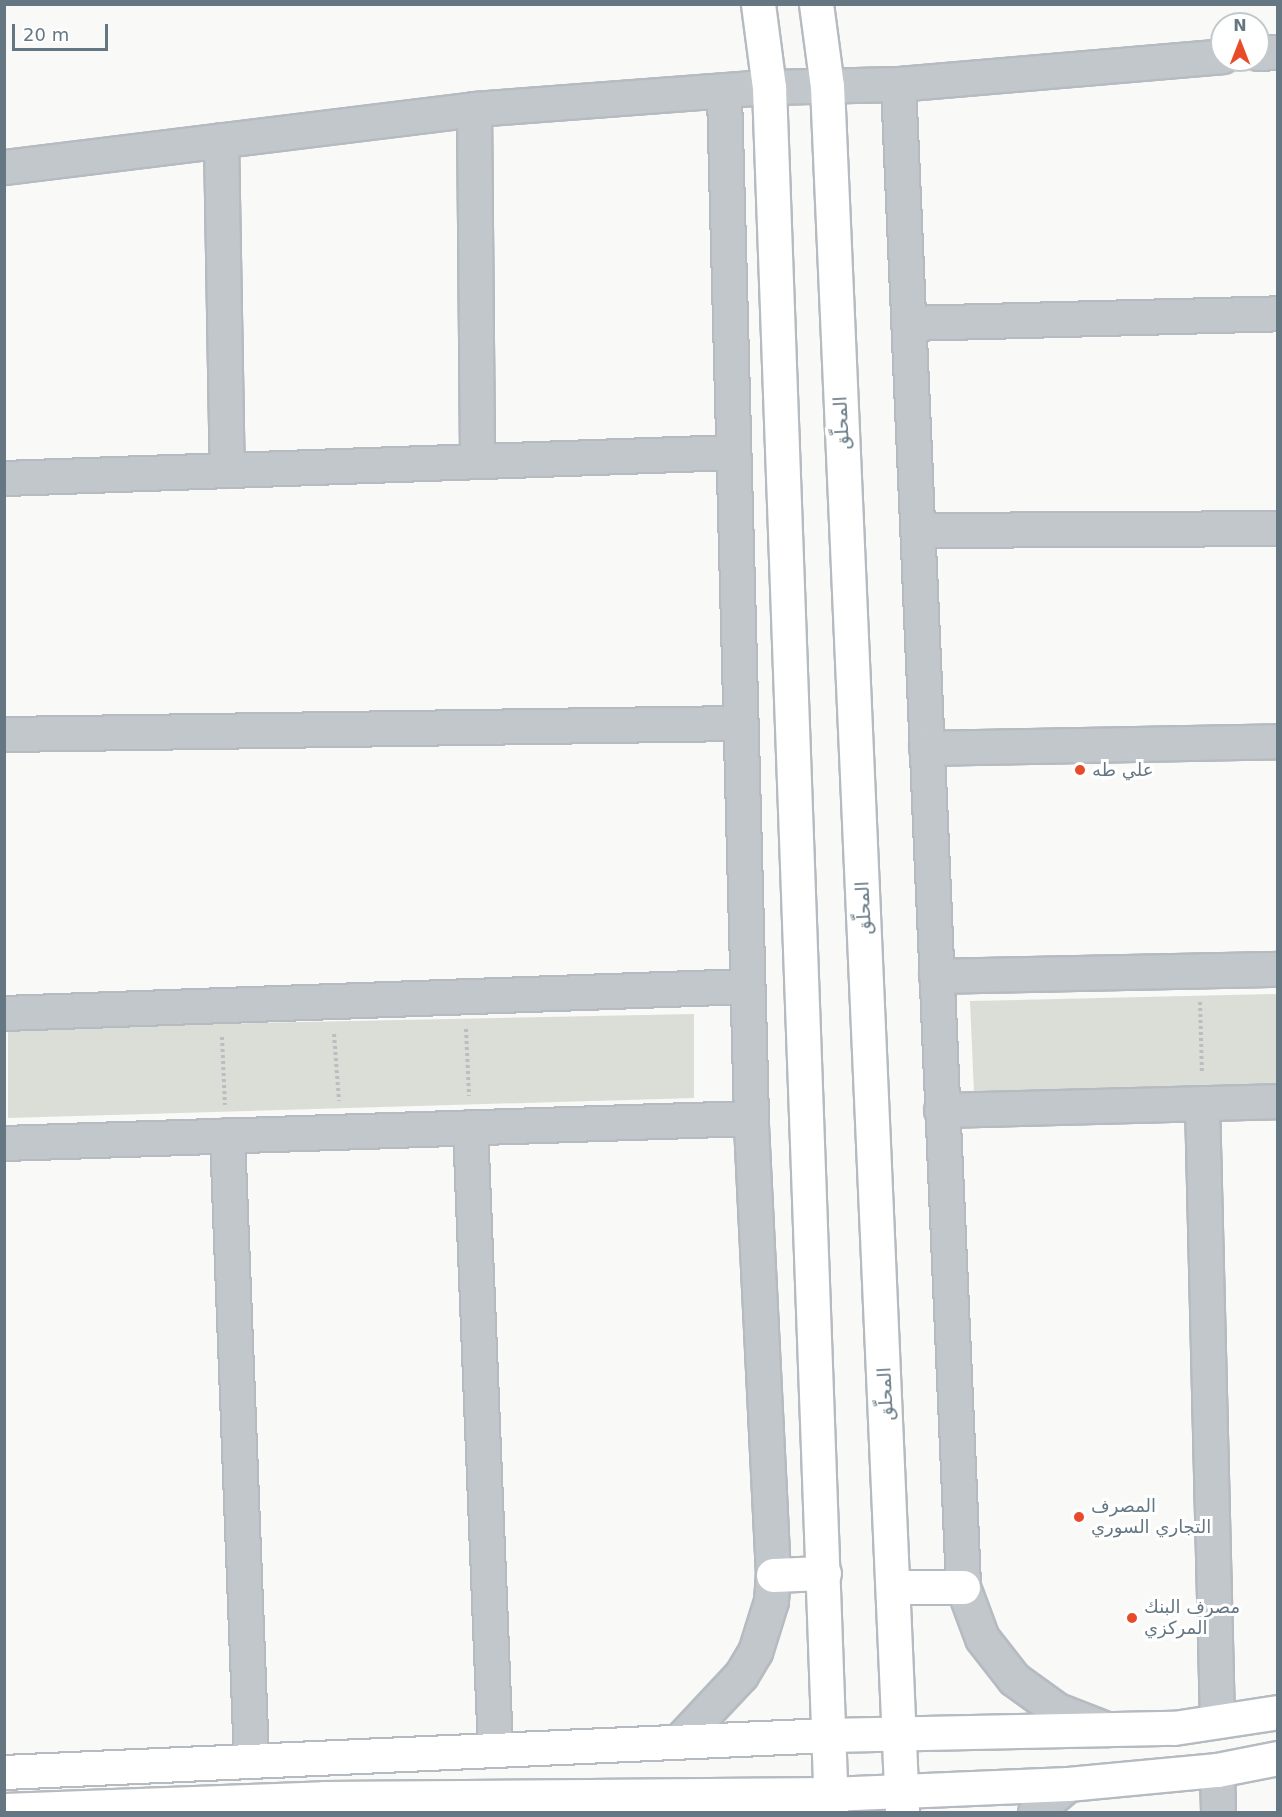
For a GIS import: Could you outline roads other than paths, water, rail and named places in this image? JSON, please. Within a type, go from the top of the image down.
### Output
[{"type":"main road","points":[[758,4],[769,87],[824,1573],[830,1803]]},
{"type":"main road","name":"المحلّق","points":[[816,4],[827,86],[895,1587],[902,1802]]},
{"type":"main road","points":[[773,1575],[824,1573]]},
{"type":"main road","points":[[895,1587],[963,1587]]},
{"type":"main road","points":[[4,1772],[250,1759],[900,1732],[1106,1729],[1217,1721],[1278,1712]]},
{"type":"main road","points":[[4,1810],[324,1805],[902,1802],[1217,1770],[1278,1758]]},
{"type":"street","points":[[4,167],[474,109],[769,87],[898,84],[1210,58]]},
{"type":"street","points":[[898,84],[963,1587],[982,1638],[1014,1679],[1057,1710],[1106,1729]]},
{"type":"street","points":[[679,1741],[741,1675],[755,1652],[771,1601],[773,1575],[751,1118],[724,92]]},
{"type":"street","points":[[474,109],[477,460]]},
{"type":"street","points":[[221,140],[227,470]]},
{"type":"street","points":[[908,323],[1278,313]]},
{"type":"street","points":[[4,478],[733,452]]},
{"type":"street","points":[[917,530],[1278,528]]},
{"type":"street","points":[[4,734],[740,723]]},
{"type":"street","points":[[926,748],[1278,741]]},
{"type":"street","points":[[936,976],[1278,969]]},
{"type":"street","points":[[4,1013],[747,987]]},
{"type":"street","points":[[941,1110],[1278,1101]]},
{"type":"street","points":[[1202,1103],[1217,1721]]},
{"type":"street","points":[[4,1143],[751,1118]]},
{"type":"street","points":[[470,1127],[495,1749]]},
{"type":"street","points":[[227,1135],[250,1759]]},
{"type":"street","points":[[1217,1770],[1218,1812]]},
{"type":"street","points":[[1035,1812],[1068,1784]]},
{"type":"place","name":"علي طه","points":[[1080,770]]},
{"type":"place","name":"المصرف التجاري السوري","points":[[1079,1517]]},
{"type":"place","name":"مصرف البنك المركزي","points":[[1132,1618]]}]
